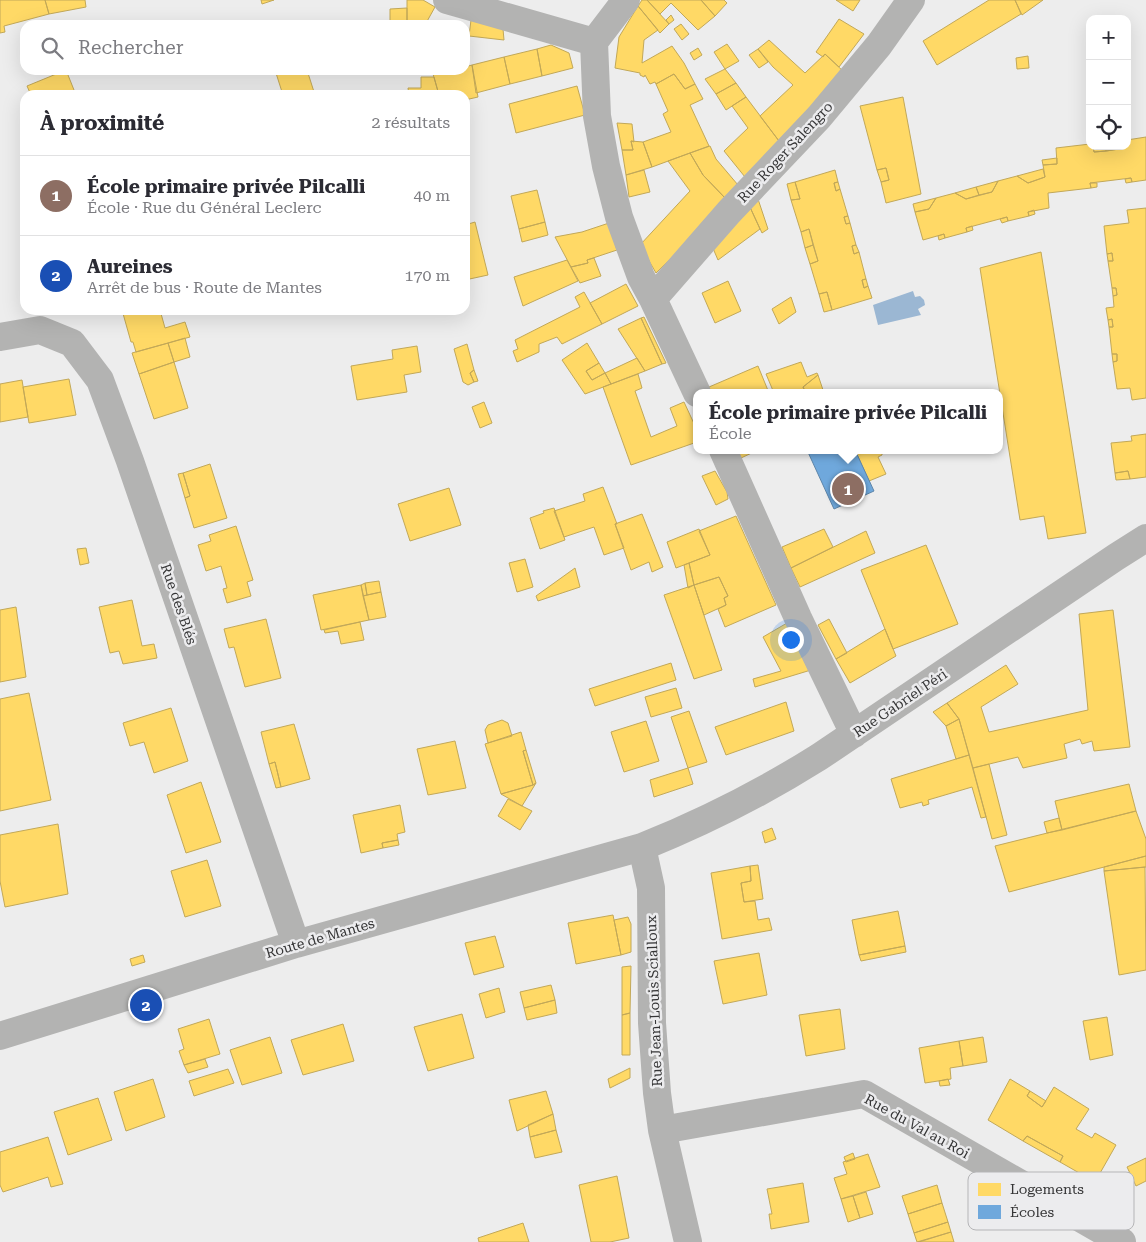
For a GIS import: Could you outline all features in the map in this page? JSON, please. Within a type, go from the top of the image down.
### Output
[{"type":"street","points":[[447,0],[594,42]]},
{"type":"street","points":[[626,0],[594,42],[597,116],[606,166],[619,217],[641,277],[695,389]]},
{"type":"street","name":"Rue Roger Salengro","points":[[653,299],[729,212],[819,117],[879,45],[911,0]]},
{"type":"street","name":"Rue des Blés","points":[[0,337],[40,330],[72,343],[100,380],[130,461],[296,944]]},
{"type":"street","points":[[726,454],[798,618],[854,734]]},
{"type":"street","name":"Rue Gabriel Péri","points":[[642,847],[717,815],[776,784],[854,734],[1116,556],[1146,538]]},
{"type":"street","name":"Route de Mantes","points":[[0,1036],[296,944],[642,847]]},
{"type":"street","name":"Rue Jean-Louis Scialloux","points":[[642,847],[650,888],[652,1023],[657,1093],[662,1130],[688,1242]]},
{"type":"street","name":"Rue du Val au Roi","points":[[662,1130],[864,1094],[1000,1172]]},
{"type":"street","name":"Rue du Val au Roi","points":[[1101,1230],[1122,1242]]},
{"type":"water","points":[[913,291],[915,297],[920,296],[924,300],[925,305],[918,309],[921,315],[878,325],[873,305]]},
{"type":"building: Logements","points":[[0,0],[45,0],[49,14],[20,20],[20,22],[4,26],[5,32],[0,33]]},
{"type":"building: Logements","points":[[45,0],[85,0],[86,7],[49,14]]},
{"type":"building: Logements","points":[[261,0],[274,0],[262,4]]},
{"type":"building: Logements","points":[[407,0],[423,0],[435,7],[428,20],[407,20]]},
{"type":"building: Logements","points":[[642,0],[647,0],[669,24],[660,33],[638,6]]},
{"type":"building: Logements","points":[[647,0],[701,0],[715,16],[698,30],[671,3],[660,14]]},
{"type":"building: Logements","points":[[701,0],[724,0],[727,3],[715,16]]},
{"type":"building: Logements","points":[[836,0],[860,0],[853,11]]},
{"type":"building: Logements","points":[[989,0],[1015,0],[1021,14],[937,65],[923,41]]},
{"type":"building: Logements","points":[[1015,0],[1043,0],[1022,15]]},
{"type":"building: Logements","points":[[638,6],[658,30],[644,40],[642,63],[672,46],[695,84],[685,89],[674,74],[656,84],[655,82],[650,84],[645,75],[644,77],[640,73],[615,68],[619,37]]},
{"type":"building: Logements","points":[[407,8],[407,20],[390,20],[390,9]]},
{"type":"building: Logements","points":[[671,15],[674,20],[669,24],[666,20]]},
{"type":"building: Logements","points":[[839,19],[864,34],[839,67],[825,54],[823,57],[816,52]]},
{"type":"building: Logements","points":[[471,20],[503,29],[504,40],[470,36]]},
{"type":"building: Logements","points":[[681,24],[689,34],[682,40],[674,29]]},
{"type":"building: Logements","points":[[769,40],[805,73],[825,54],[845,73],[779,141],[760,116],[793,85],[773,67],[758,49]]},
{"type":"building: Logements","points":[[727,44],[739,61],[725,69],[714,52]]},
{"type":"building: Logements","points":[[551,45],[569,53],[573,68],[542,76],[537,49]]},
{"type":"building: Logements","points":[[698,48],[702,55],[694,60],[690,53]]},
{"type":"building: Logements","points":[[537,49],[542,76],[510,84],[504,57]]},
{"type":"building: Logements","points":[[758,49],[768,62],[759,68],[749,55]]},
{"type":"building: Logements","points":[[1028,56],[1029,68],[1017,69],[1016,58]]},
{"type":"building: Logements","points":[[504,57],[510,84],[476,93],[472,65]]},
{"type":"building: Logements","points":[[472,65],[478,97],[470,99],[470,90],[438,90],[433,75],[470,75],[470,66]]},
{"type":"building: Logements","points":[[725,69],[736,83],[716,94],[705,79]]},
{"type":"building: Logements","points":[[674,74],[685,89],[695,84],[703,99],[690,105],[709,146],[652,167],[643,142],[671,132],[663,114],[668,111],[656,84]]},
{"type":"building: Logements","points":[[54,75],[68,75],[74,90],[29,90],[27,86]]},
{"type":"building: Logements","points":[[277,75],[309,75],[313,90],[281,90]]},
{"type":"building: Logements","points":[[421,77],[434,77],[438,90],[408,90],[408,88],[421,88]]},
{"type":"building: Logements","points":[[736,83],[746,97],[726,110],[716,94]]},
{"type":"building: Logements","points":[[577,86],[585,115],[516,133],[509,104]]},
{"type":"building: Logements","points":[[746,97],[779,141],[745,177],[724,151],[748,128],[732,106]]},
{"type":"building: Logements","points":[[903,97],[921,194],[886,203],[881,182],[889,180],[886,168],[877,170],[860,106]]},
{"type":"building: Logements","points":[[617,123],[632,124],[634,142],[631,141],[633,150],[622,150]]},
{"type":"building: Logements","points":[[1146,137],[1146,180],[1132,182],[1131,178],[1090,183],[1091,188],[1048,193],[1049,208],[1028,212],[1029,216],[1008,221],[1007,217],[966,228],[967,232],[945,238],[944,234],[923,240],[915,212],[929,209],[936,198],[955,193],[966,199],[992,192],[998,181],[1017,176],[1028,183],[1045,177],[1043,165],[1057,164],[1056,148],[1086,144],[1086,150],[1094,150],[1094,152],[1131,150],[1131,139]]},
{"type":"building: Logements","points":[[631,141],[643,142],[652,167],[626,175],[622,150],[633,150]]},
{"type":"building: Logements","points":[[710,146],[716,159],[738,185],[726,199],[703,175],[690,153]]},
{"type":"building: Logements","points":[[1094,150],[1106,150],[1106,151],[1094,152]]},
{"type":"building: Logements","points":[[690,153],[703,175],[726,199],[697,233],[656,273],[640,245],[690,191],[668,161]]},
{"type":"building: Logements","points":[[1057,158],[1057,164],[1043,165],[1042,160]]},
{"type":"building: Logements","points":[[886,168],[889,180],[881,182],[877,170]]},
{"type":"building: Logements","points":[[1043,169],[1045,177],[1028,183],[1017,176]]},
{"type":"building: Logements","points":[[644,170],[650,192],[629,197],[626,175]]},
{"type":"building: Logements","points":[[835,170],[838,182],[834,183],[836,191],[840,189],[848,216],[844,217],[846,224],[850,223],[856,245],[852,246],[854,254],[859,252],[866,279],[862,280],[864,288],[868,286],[872,298],[832,310],[827,292],[819,294],[810,264],[818,261],[809,229],[801,232],[791,200],[800,199],[795,182]]},
{"type":"building: Logements","points":[[1131,178],[1132,182],[1126,183],[1125,179]]},
{"type":"building: Logements","points":[[998,181],[992,192],[979,195],[976,187]]},
{"type":"building: Logements","points":[[795,182],[800,199],[791,200],[787,184]]},
{"type":"building: Logements","points":[[838,182],[840,189],[836,191],[834,183]]},
{"type":"building: Logements","points":[[1090,183],[1097,183],[1097,187],[1091,188]]},
{"type":"building: Logements","points":[[976,187],[979,195],[966,199],[955,193]]},
{"type":"building: Logements","points":[[537,190],[545,222],[519,229],[511,196]]},
{"type":"building: Logements","points":[[757,196],[768,229],[762,233],[749,205]]},
{"type":"building: Logements","points":[[936,198],[929,209],[915,212],[913,204]]},
{"type":"building: Logements","points":[[749,205],[760,229],[718,260],[712,246]]},
{"type":"building: Logements","points":[[1146,208],[1146,398],[1132,400],[1130,388],[1117,389],[1113,362],[1117,361],[1117,354],[1112,354],[1109,327],[1113,327],[1112,319],[1108,320],[1106,308],[1114,307],[1113,296],[1117,295],[1116,288],[1112,288],[1108,261],[1113,261],[1112,253],[1107,254],[1104,226],[1129,223],[1127,210]]},
{"type":"building: Logements","points":[[1034,210],[1035,214],[1029,216],[1028,212]]},
{"type":"building: Logements","points":[[848,216],[850,223],[846,224],[844,217]]},
{"type":"building: Logements","points":[[1007,217],[1008,221],[1002,223],[1000,219]]},
{"type":"building: Logements","points":[[475,222],[488,275],[470,279],[470,224]]},
{"type":"building: Logements","points":[[545,222],[548,235],[522,242],[519,229]]},
{"type":"building: Logements","points":[[609,223],[617,250],[587,260],[588,263],[571,267],[555,237],[582,232]]},
{"type":"building: Logements","points":[[972,226],[973,230],[967,232],[966,228]]},
{"type":"building: Logements","points":[[809,229],[813,245],[805,248],[801,232]]},
{"type":"building: Logements","points":[[944,234],[945,238],[939,240],[938,236]]},
{"type":"building: Logements","points":[[813,245],[818,261],[810,264],[805,248]]},
{"type":"building: Logements","points":[[856,245],[859,252],[854,254],[852,246]]},
{"type":"building: Logements","points":[[1041,252],[1086,533],[1048,539],[1044,516],[1020,520],[1003,413],[1003,389],[999,389],[980,268]]},
{"type":"building: Logements","points":[[1112,253],[1113,261],[1108,261],[1107,254]]},
{"type":"building: Logements","points":[[594,258],[601,276],[580,283],[571,267],[588,263],[587,260]]},
{"type":"building: Logements","points":[[567,260],[578,281],[523,306],[514,277]]},
{"type":"building: Logements","points":[[866,279],[868,286],[864,288],[862,280]]},
{"type":"building: Logements","points":[[728,281],[741,311],[715,323],[702,293]]},
{"type":"building: Logements","points":[[626,284],[638,306],[602,324],[590,303]]},
{"type":"building: Logements","points":[[1112,288],[1116,288],[1117,295],[1113,296]]},
{"type":"building: Logements","points":[[584,292],[602,324],[562,344],[557,337],[539,344],[539,352],[517,362],[513,351],[518,349],[515,340],[580,307],[575,297]]},
{"type":"building: Logements","points":[[827,292],[832,310],[824,312],[819,294]]},
{"type":"building: Logements","points":[[791,297],[796,312],[779,324],[772,309]]},
{"type":"building: Logements","points":[[123,315],[161,315],[165,328],[185,322],[190,337],[136,352],[133,342],[131,342]]},
{"type":"building: Logements","points":[[644,317],[666,363],[662,364],[641,318]]},
{"type":"building: Logements","points":[[641,318],[662,364],[645,371],[618,329]]},
{"type":"building: Logements","points":[[1112,319],[1113,327],[1109,327],[1108,320]]},
{"type":"building: Logements","points":[[185,338],[190,357],[174,362],[168,343]]},
{"type":"building: Logements","points":[[168,343],[174,362],[139,374],[132,353]]},
{"type":"building: Logements","points":[[587,343],[599,363],[586,371],[592,380],[605,373],[611,384],[585,394],[562,360]]},
{"type":"building: Logements","points":[[467,344],[474,370],[470,373],[474,382],[468,385],[463,382],[454,349]]},
{"type":"building: Logements","points":[[417,346],[421,372],[404,375],[407,392],[357,400],[351,366],[393,359],[392,350]]},
{"type":"building: Logements","points":[[1112,354],[1117,354],[1117,361],[1113,362]]},
{"type":"building: Logements","points":[[637,358],[645,371],[611,384],[605,373]]},
{"type":"building: Logements","points":[[174,362],[188,408],[154,419],[139,374]]},
{"type":"building: Logements","points":[[801,362],[807,377],[817,373],[818,375],[803,387],[804,389],[772,389],[766,374]]},
{"type":"building: Logements","points":[[599,363],[605,373],[592,380],[586,371]]},
{"type":"building: Logements","points":[[758,366],[767,389],[710,389],[709,387]]},
{"type":"building: Logements","points":[[474,370],[478,381],[474,382],[470,373]]},
{"type":"building: Logements","points":[[638,374],[642,388],[635,391],[651,437],[677,426],[670,408],[684,402],[693,421],[693,443],[631,465],[603,387]]},
{"type":"building: Logements","points":[[818,375],[823,389],[804,389],[803,387]]},
{"type":"building: Logements","points":[[69,379],[76,415],[29,423],[23,387]]},
{"type":"building: Logements","points":[[22,380],[28,417],[0,422],[0,384]]},
{"type":"building: Logements","points":[[484,402],[492,423],[480,428],[472,407]]},
{"type":"building: Logements","points":[[1146,434],[1146,477],[1130,479],[1128,471],[1115,473],[1111,443],[1132,441],[1131,436]]},
{"type":"building: Logements","points":[[739,454],[750,454],[741,458]]},
{"type":"building: Logements","points":[[857,454],[882,454],[878,457],[886,474],[869,481]]},
{"type":"building: Logements","points":[[210,464],[227,518],[194,528],[185,498],[190,496],[183,473]]},
{"type":"building: Logements","points":[[715,471],[727,492],[728,499],[716,505],[702,476]]},
{"type":"building: Logements","points":[[1128,471],[1130,479],[1116,480],[1115,473]]},
{"type":"building: Logements","points":[[183,473],[190,496],[185,498],[178,474]]},
{"type":"building: Logements","points":[[603,487],[624,548],[604,555],[594,527],[564,537],[554,511],[585,501],[583,494]]},
{"type":"building: Logements","points":[[449,488],[461,525],[410,541],[398,504]]},
{"type":"building: Logements","points":[[554,508],[565,540],[540,549],[530,518]]},
{"type":"building: Logements","points":[[642,514],[663,567],[652,572],[649,562],[631,570],[615,524]]},
{"type":"building: Logements","points":[[736,516],[776,605],[725,627],[718,609],[726,605],[724,598],[728,596],[719,577],[694,585],[689,563],[710,555],[699,531]]},
{"type":"building: Logements","points":[[236,526],[253,580],[247,582],[251,596],[227,603],[223,589],[227,588],[221,566],[206,571],[198,545],[211,541],[209,535]]},
{"type":"building: Logements","points":[[699,529],[710,555],[676,568],[667,542]]},
{"type":"building: Logements","points":[[824,529],[833,547],[791,568],[782,547]]},
{"type":"building: Logements","points":[[866,531],[875,553],[800,587],[791,568]]},
{"type":"building: Logements","points":[[926,545],[958,624],[893,649],[861,570]]},
{"type":"building: Logements","points":[[86,548],[89,563],[80,565],[77,549]]},
{"type":"building: Logements","points":[[525,559],[533,587],[517,592],[509,563]]},
{"type":"building: Logements","points":[[689,563],[694,585],[688,588],[684,565]]},
{"type":"building: Logements","points":[[575,568],[580,587],[538,601],[536,596]]},
{"type":"building: Logements","points":[[719,577],[728,596],[724,598],[726,605],[704,615],[694,585]]},
{"type":"building: Logements","points":[[379,581],[381,592],[367,595],[365,583]]},
{"type":"building: Logements","points":[[365,583],[367,595],[363,596],[361,585]]},
{"type":"building: Logements","points":[[361,585],[369,620],[321,630],[313,595]]},
{"type":"building: Logements","points":[[694,585],[722,670],[694,679],[664,595]]},
{"type":"building: Logements","points":[[381,592],[386,617],[369,620],[363,596]]},
{"type":"building: Logements","points":[[132,600],[142,646],[154,644],[157,658],[123,664],[119,651],[110,653],[99,607]]},
{"type":"building: Logements","points":[[16,607],[26,677],[0,682],[0,610]]},
{"type":"building: Logements","points":[[1113,610],[1130,747],[1094,751],[1092,741],[1082,744],[1080,739],[1064,744],[1067,758],[1023,768],[1018,757],[973,768],[959,719],[947,703],[1006,665],[1018,684],[981,707],[989,732],[1088,710],[1079,614]]},
{"type":"building: Logements","points":[[266,619],[281,678],[245,687],[234,647],[229,648],[224,629]]},
{"type":"building: Logements","points":[[829,619],[847,653],[836,659],[818,625]]},
{"type":"building: Logements","points":[[360,622],[364,640],[341,644],[338,631],[325,633],[324,630]]},
{"type":"building: Logements","points":[[787,623],[811,670],[755,687],[753,679],[781,671],[763,637]]},
{"type":"building: Logements","points":[[885,629],[896,656],[850,683],[836,659]]},
{"type":"building: Logements","points":[[671,663],[676,680],[595,706],[589,689]]},
{"type":"building: Logements","points":[[676,688],[682,708],[651,717],[645,697]]},
{"type":"building: Logements","points":[[29,693],[51,800],[0,811],[0,699]]},
{"type":"building: Logements","points":[[786,702],[794,731],[726,755],[715,727]]},
{"type":"building: Logements","points":[[947,703],[959,719],[946,726],[933,712]]},
{"type":"building: Logements","points":[[171,708],[188,761],[154,773],[144,742],[130,746],[123,723]]},
{"type":"building: Logements","points":[[689,711],[707,762],[688,768],[671,717]]},
{"type":"building: Logements","points":[[959,719],[969,755],[956,759],[946,726]]},
{"type":"building: Logements","points":[[502,720],[508,723],[512,736],[488,743],[485,730],[488,725]]},
{"type":"building: Logements","points":[[646,721],[659,761],[624,772],[611,732]]},
{"type":"building: Logements","points":[[294,724],[310,779],[281,787],[275,762],[269,764],[261,732]]},
{"type":"building: Logements","points":[[521,732],[526,750],[523,751],[533,785],[501,794],[485,744]]},
{"type":"building: Logements","points":[[455,741],[466,788],[428,795],[417,749]]},
{"type":"building: Logements","points":[[526,750],[536,783],[533,785],[523,751]]},
{"type":"building: Logements","points":[[969,755],[986,817],[981,818],[972,787],[928,800],[929,804],[923,806],[922,802],[900,808],[891,779]]},
{"type":"building: Logements","points":[[275,762],[281,787],[276,788],[269,764]]},
{"type":"building: Logements","points":[[989,764],[1007,835],[992,839],[973,768]]},
{"type":"building: Logements","points":[[688,768],[693,784],[654,797],[650,780]]},
{"type":"building: Logements","points":[[201,782],[221,842],[186,853],[167,795]]},
{"type":"building: Logements","points":[[536,783],[522,806],[501,794],[533,785]]},
{"type":"building: Logements","points":[[1129,784],[1136,811],[1062,830],[1055,801]]},
{"type":"building: Logements","points":[[508,799],[532,811],[520,830],[498,816]]},
{"type":"building: Logements","points":[[400,805],[405,832],[397,834],[398,840],[382,843],[383,848],[361,853],[353,815]]},
{"type":"building: Logements","points":[[1136,811],[1146,839],[1146,856],[1009,892],[995,846]]},
{"type":"building: Logements","points":[[1059,818],[1062,830],[1047,833],[1044,822]]},
{"type":"building: Logements","points":[[58,824],[68,894],[5,907],[0,881],[0,835]]},
{"type":"building: Logements","points":[[772,828],[776,839],[765,843],[762,832]]},
{"type":"building: Logements","points":[[398,840],[399,845],[383,848],[382,843]]},
{"type":"building: Logements","points":[[1146,856],[1146,867],[1104,871],[1104,867]]},
{"type":"building: Logements","points":[[207,860],[221,906],[185,917],[171,871]]},
{"type":"building: Logements","points":[[758,865],[763,899],[744,902],[741,883],[751,881],[750,866]]},
{"type":"building: Logements","points":[[750,866],[751,881],[741,883],[744,902],[755,901],[758,920],[769,918],[772,930],[722,939],[711,873]]},
{"type":"building: Logements","points":[[1145,867],[1146,970],[1119,975],[1104,871]]},
{"type":"building: Logements","points":[[898,911],[905,946],[859,955],[852,920]]},
{"type":"building: Logements","points":[[613,915],[621,955],[576,964],[568,923]]},
{"type":"building: Logements","points":[[628,917],[631,924],[631,952],[621,955],[614,920]]},
{"type":"building: Logements","points":[[495,936],[504,967],[474,975],[465,943]]},
{"type":"building: Logements","points":[[905,946],[906,952],[861,961],[859,955]]},
{"type":"building: Logements","points":[[759,953],[767,995],[723,1004],[714,961]]},
{"type":"building: Logements","points":[[143,955],[145,962],[132,966],[130,959]]},
{"type":"building: Logements","points":[[631,966],[630,1013],[622,1015],[622,967]]},
{"type":"building: Logements","points":[[551,985],[555,1000],[524,1008],[520,992]]},
{"type":"building: Logements","points":[[499,988],[505,1012],[486,1018],[479,994]]},
{"type":"building: Logements","points":[[555,1000],[557,1013],[527,1020],[524,1008]]},
{"type":"building: Logements","points":[[840,1009],[845,1049],[806,1056],[799,1015]]},
{"type":"building: Logements","points":[[630,1013],[630,1055],[622,1055],[622,1015]]},
{"type":"building: Logements","points":[[462,1014],[474,1058],[428,1071],[414,1027]]},
{"type":"building: Logements","points":[[1107,1017],[1113,1055],[1090,1060],[1083,1021]]},
{"type":"building: Logements","points":[[209,1019],[220,1054],[184,1065],[179,1051],[184,1049],[178,1029]]},
{"type":"building: Logements","points":[[343,1024],[354,1061],[303,1075],[291,1040]]},
{"type":"building: Logements","points":[[270,1037],[282,1073],[242,1085],[230,1050]]},
{"type":"building: Logements","points":[[983,1037],[987,1062],[963,1066],[959,1041]]},
{"type":"building: Logements","points":[[959,1041],[963,1066],[950,1068],[951,1079],[925,1083],[919,1048]]},
{"type":"building: Logements","points":[[205,1059],[208,1067],[188,1073],[184,1065]]},
{"type":"building: Logements","points":[[630,1068],[630,1078],[610,1088],[608,1079]]},
{"type":"building: Logements","points":[[228,1069],[234,1083],[194,1096],[189,1081]]},
{"type":"building: Logements","points":[[153,1079],[165,1117],[126,1131],[114,1092]]},
{"type":"building: Logements","points":[[948,1079],[950,1085],[940,1086],[939,1081]]},
{"type":"building: Logements","points":[[1010,1079],[1030,1091],[1027,1096],[1042,1107],[1054,1087],[1089,1109],[1076,1129],[1092,1138],[1095,1133],[1116,1145],[1101,1172],[1078,1172],[1060,1162],[1063,1156],[1027,1136],[1023,1141],[988,1120]]},
{"type":"building: Logements","points":[[546,1091],[553,1114],[517,1131],[509,1100]]},
{"type":"building: Logements","points":[[1030,1091],[1046,1101],[1042,1107],[1027,1096]]},
{"type":"building: Logements","points":[[98,1098],[112,1140],[68,1155],[54,1112]]},
{"type":"building: Logements","points":[[553,1114],[556,1130],[530,1137],[528,1125]]},
{"type":"building: Logements","points":[[556,1130],[562,1152],[535,1158],[530,1137]]},
{"type":"building: Logements","points":[[1027,1136],[1063,1156],[1060,1162],[1023,1141]]},
{"type":"building: Logements","points":[[48,1137],[63,1184],[51,1187],[48,1177],[3,1192],[0,1185],[0,1152]]},
{"type":"building: Logements","points":[[853,1153],[855,1159],[846,1162],[844,1157]]},
{"type":"building: Logements","points":[[868,1154],[880,1187],[841,1199],[834,1178],[847,1174],[843,1162]]},
{"type":"building: Logements","points":[[1146,1158],[1146,1181],[1136,1186],[1134,1172],[1129,1172],[1127,1167]]},
{"type":"building: Logements","points":[[617,1176],[629,1238],[610,1242],[591,1242],[579,1185]]},
{"type":"building: Logements","points":[[803,1183],[809,1222],[771,1229],[769,1214],[772,1214],[767,1189]]},
{"type":"building: Logements","points":[[937,1185],[942,1203],[908,1214],[902,1196]]},
{"type":"building: Logements","points":[[866,1192],[873,1214],[860,1218],[853,1196]]},
{"type":"building: Logements","points":[[853,1196],[860,1218],[848,1222],[841,1199]]},
{"type":"building: Logements","points":[[942,1203],[948,1222],[914,1233],[908,1214]]},
{"type":"building: Logements","points":[[948,1222],[951,1232],[917,1242],[914,1233]]},
{"type":"building: Logements","points":[[523,1223],[529,1242],[479,1242],[478,1238]]},
{"type":"building: Logements","points":[[951,1232],[954,1242],[919,1242]]},
{"type":"building: Écoles","points":[[809,454],[857,454],[874,491],[834,509]]},
{"type":"place","name":"École primaire privée Pilcalli","points":[[848,489]]},
{"type":"place","name":"Aureines","points":[[146,1005]]}]
